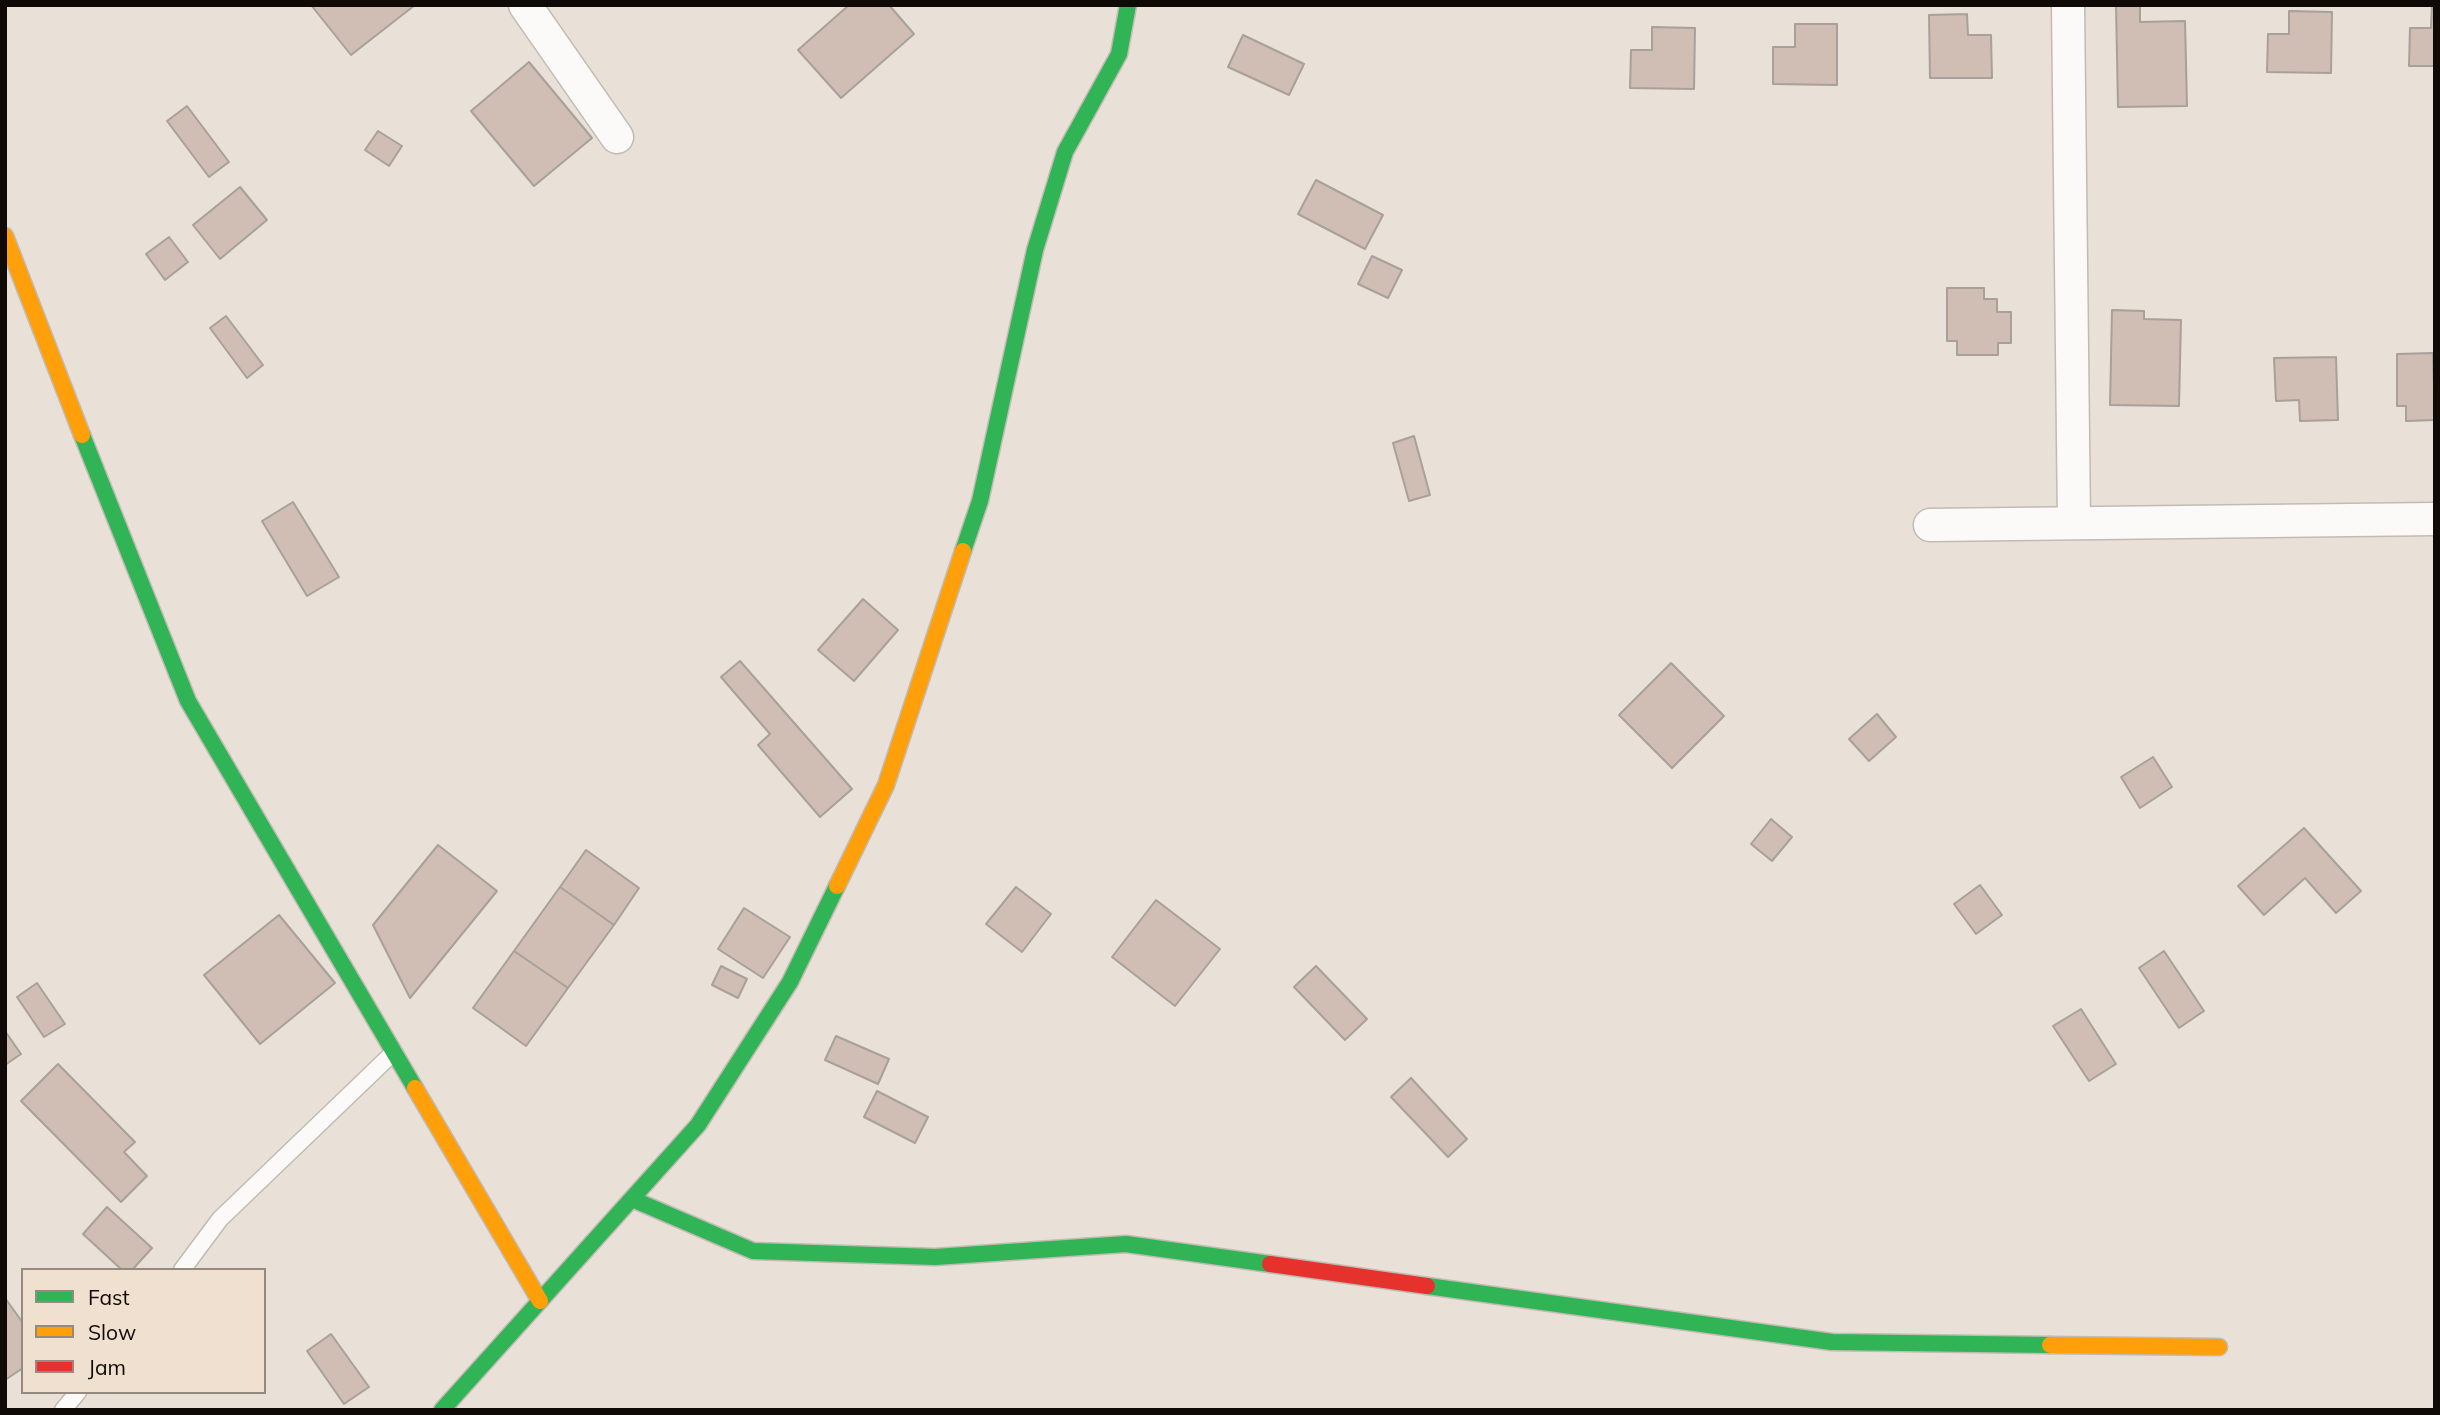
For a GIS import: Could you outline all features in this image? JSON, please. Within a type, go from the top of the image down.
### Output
[{"type":"street","points":[[525,5],[617,137]]},
{"type":"street","points":[[442,1410],[698,1125],[790,982],[886,785],[980,501],[1035,250],[1065,152],[1119,54],[1128,5]]},
{"type":"street","points":[[2068,5],[2074,523]]},
{"type":"street","points":[[5,236],[188,701],[540,1301]]},
{"type":"street","points":[[1930,525],[2435,519]]},
{"type":"street","points":[[632,1199],[753,1251],[934,1257],[1126,1244],[1832,1342],[2219,1347]]},
{"type":"lane","points":[[183,1268],[220,1219],[394,1052]]},
{"type":"lane","points":[[63,1410],[76,1394]]},
{"type":"building","points":[[311,5],[415,5],[351,55]]},
{"type":"building","points":[[849,5],[889,5],[914,34],[841,98],[798,50]]},
{"type":"building","points":[[2116,5],[2140,5],[2140,22],[2185,21],[2187,106],[2118,107]]},
{"type":"building","points":[[2432,5],[2435,5],[2435,66],[2409,66],[2410,28],[2431,28]]},
{"type":"building","points":[[2289,11],[2332,12],[2331,73],[2267,72],[2268,34],[2289,34]]},
{"type":"building","points":[[1967,14],[1968,35],[1991,35],[1992,78],[1930,78],[1929,15]]},
{"type":"building","points":[[1795,24],[1837,24],[1837,85],[1773,84],[1773,47],[1795,47]]},
{"type":"building","points":[[1652,27],[1695,28],[1694,89],[1630,88],[1631,50],[1652,50]]},
{"type":"building","points":[[1243,35],[1304,64],[1289,95],[1228,67]]},
{"type":"building","points":[[529,62],[592,138],[534,186],[471,111]]},
{"type":"building","points":[[187,106],[229,162],[209,177],[167,121]]},
{"type":"building","points":[[378,131],[402,146],[389,166],[365,150]]},
{"type":"building","points":[[1316,180],[1383,215],[1365,249],[1298,214]]},
{"type":"building","points":[[240,187],[267,220],[220,259],[193,225]]},
{"type":"building","points":[[169,237],[188,262],[165,280],[146,254]]},
{"type":"building","points":[[1372,256],[1402,270],[1388,298],[1358,284]]},
{"type":"building","points":[[1947,288],[1984,288],[1984,299],[1997,299],[1997,312],[2011,312],[2011,343],[1998,343],[1998,355],[1957,355],[1957,341],[1947,341]]},
{"type":"building","points":[[2112,310],[2144,311],[2144,319],[2181,320],[2179,406],[2110,405]]},
{"type":"building","points":[[226,316],[263,365],[247,378],[210,328]]},
{"type":"building","points":[[2433,353],[2435,420],[2406,421],[2406,406],[2397,406],[2397,354]]},
{"type":"building","points":[[2336,357],[2338,420],[2300,421],[2299,400],[2276,401],[2274,358]]},
{"type":"building","points":[[1414,436],[1430,495],[1409,501],[1393,443]]},
{"type":"building","points":[[293,502],[339,577],[307,596],[262,521]]},
{"type":"building","points":[[863,599],[898,630],[854,681],[818,650]]},
{"type":"building","points":[[740,661],[852,789],[820,817],[758,745],[770,734],[721,677]]},
{"type":"building","points":[[1671,663],[1724,716],[1672,768],[1619,715]]},
{"type":"building","points":[[1877,714],[1896,737],[1869,761],[1849,739]]},
{"type":"building","points":[[2153,757],[2172,787],[2140,808],[2121,777]]},
{"type":"building","points":[[1771,819],[1792,837],[1772,861],[1751,844]]},
{"type":"building","points":[[2304,828],[2361,891],[2336,913],[2305,878],[2264,915],[2238,886]]},
{"type":"building","points":[[438,845],[497,891],[410,998],[373,925]]},
{"type":"building","points":[[586,850],[639,888],[614,925],[560,887]]},
{"type":"building","points":[[1980,885],[2002,915],[1976,934],[1954,904]]},
{"type":"building","points":[[560,887],[614,925],[568,988],[514,951]]},
{"type":"building","points":[[1016,887],[1051,914],[1022,952],[986,924]]},
{"type":"building","points":[[1156,900],[1220,949],[1175,1006],[1112,957]]},
{"type":"building","points":[[744,908],[790,937],[763,978],[718,949]]},
{"type":"building","points":[[279,915],[335,983],[260,1044],[204,975]]},
{"type":"building","points":[[514,951],[568,988],[526,1046],[473,1008]]},
{"type":"building","points":[[2164,951],[2204,1011],[2179,1028],[2139,968]]},
{"type":"building","points":[[721,966],[747,979],[738,998],[712,985]]},
{"type":"building","points":[[1316,966],[1367,1019],[1345,1040],[1294,987]]},
{"type":"building","points":[[37,983],[65,1024],[44,1037],[17,997]]},
{"type":"building","points":[[2081,1009],[2116,1064],[2089,1081],[2053,1026]]},
{"type":"building","points":[[5,1031],[21,1054],[5,1065]]},
{"type":"building","points":[[836,1036],[889,1059],[878,1084],[825,1060]]},
{"type":"building","points":[[58,1064],[135,1142],[124,1152],[147,1176],[121,1202],[21,1101]]},
{"type":"building","points":[[1411,1078],[1467,1139],[1448,1157],[1391,1097]]},
{"type":"building","points":[[877,1091],[928,1117],[915,1143],[864,1117]]},
{"type":"building","points":[[107,1207],[152,1248],[134,1268],[120,1268],[83,1234]]},
{"type":"building","points":[[5,1298],[21,1320],[21,1369],[5,1380]]},
{"type":"building","points":[[331,1334],[369,1387],[344,1404],[307,1351]]},
{"type":"traffic: fast","points":[[963,551],[980,501],[1035,250],[1065,152],[1119,54],[1128,5]]},
{"type":"traffic: fast","points":[[82,435],[188,701],[415,1088]]},
{"type":"traffic: fast","points":[[442,1410],[698,1125],[790,982],[837,886]]},
{"type":"traffic: fast","points":[[632,1199],[753,1251],[935,1257],[1126,1244],[1270,1264]]},
{"type":"traffic: fast","points":[[1427,1286],[1832,1342],[2050,1345]]},
{"type":"traffic: slow","points":[[5,236],[82,435]]},
{"type":"traffic: slow","points":[[837,886],[886,785],[963,551]]},
{"type":"traffic: slow","points":[[415,1088],[540,1301]]},
{"type":"traffic: slow","points":[[2050,1345],[2219,1347]]},
{"type":"traffic: jam","points":[[1270,1264],[1427,1286]]}]
